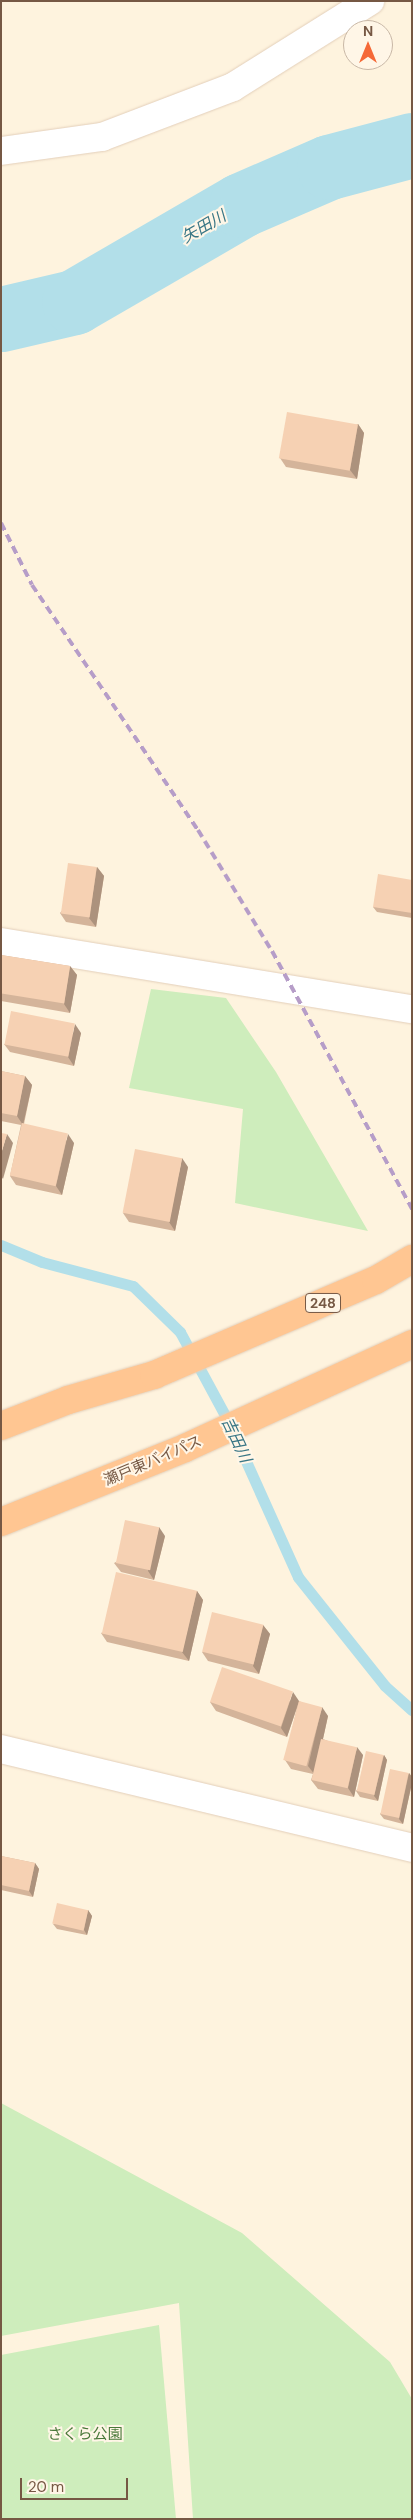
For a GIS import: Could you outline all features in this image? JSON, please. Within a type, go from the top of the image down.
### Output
[{"type":"highway","name":"248","points":[[1,1426],[68,1400],[154,1375],[376,1280],[412,1259]]},
{"type":"highway","name":"瀬戸東バイパス","points":[[1,1522],[185,1448],[412,1344]]},
{"type":"street","points":[[1,151],[102,137],[232,87],[364,3]]},
{"type":"street","points":[[1,942],[412,1009]]},
{"type":"street","points":[[1,1749],[412,1848]]},
{"type":"green space","points":[[151,989],[226,998],[276,1072],[368,1231],[235,1203],[243,1109],[129,1088]]},
{"type":"green space","points":[[1,2103],[242,2233],[390,2362],[412,2399],[412,2519],[193,2519],[179,2303],[1,2336]]},
{"type":"green space","name":"さくら公園","points":[[159,2325],[176,2519],[1,2519],[1,2355]]},
{"type":"building","points":[[287,412],[358,425],[350,471],[279,458]]},
{"type":"building","points":[[68,863],[97,867],[90,918],[61,914]]},
{"type":"building","points":[[378,874],[412,880],[412,913],[373,907]]},
{"type":"building","points":[[1,955],[70,966],[64,1003],[1,993]]},
{"type":"building","points":[[11,1011],[75,1023],[68,1057],[5,1044]]},
{"type":"building","points":[[1,1071],[25,1076],[17,1116],[1,1113]]},
{"type":"building","points":[[22,1123],[68,1134],[56,1186],[10,1176]]},
{"type":"building","points":[[1,1133],[7,1134],[1,1154]]},
{"type":"building","points":[[135,1149],[182,1158],[170,1222],[123,1213]]},
{"type":"building","points":[[125,1520],[159,1527],[150,1570],[116,1563]]},
{"type":"building","points":[[116,1572],[197,1591],[183,1652],[102,1633]]},
{"type":"building","points":[[212,1612],[263,1625],[254,1665],[202,1652]]},
{"type":"building","points":[[222,1667],[293,1691],[281,1726],[210,1702]]},
{"type":"building","points":[[299,1701],[322,1707],[306,1766],[283,1760]]},
{"type":"building","points":[[321,1739],[357,1747],[348,1788],[312,1780]]},
{"type":"building","points":[[366,1751],[384,1755],[374,1795],[357,1791]]},
{"type":"building","points":[[390,1769],[409,1773],[399,1818],[380,1814]]},
{"type":"building","points":[[1,1856],[35,1863],[29,1891],[1,1885]]},
{"type":"building","points":[[57,1903],[88,1910],[83,1931],[52,1923]]},
{"type":"waterway","name":"矢田川","points":[[1,319],[74,302],[241,205],[329,167],[412,145]]},
{"type":"waterway","name":"吉田川","points":[[1,1245],[42,1262],[133,1286],[180,1332],[227,1419],[298,1577],[385,1686],[412,1710]]},
{"type":"railway","points":[[1,523],[32,585],[198,830],[272,951],[412,1209]]}]
